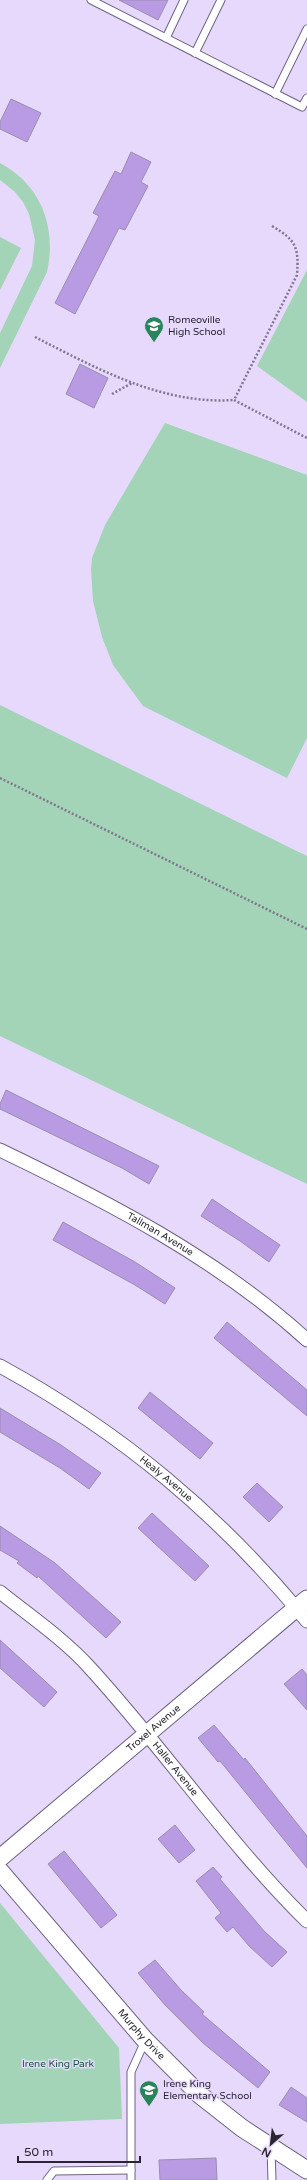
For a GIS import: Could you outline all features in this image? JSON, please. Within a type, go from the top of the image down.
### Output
[{"type":"street","name":"Tallman Avenue","points":[[0,1150],[84,1190],[166,1237],[231,1280],[307,1340]]},
{"type":"street","name":"Healy Avenue","points":[[0,1366],[58,1400],[138,1454],[205,1511],[304,1610]]},
{"type":"street","name":"Haller Avenue","points":[[0,1592],[38,1622],[89,1667],[268,1880],[307,1921]]},
{"type":"street","name":"Troxel Avenue","points":[[0,1858],[146,1734],[304,1610]]},
{"type":"street","name":"Murphy Drive","points":[[0,1871],[145,2040],[200,2095],[271,2149],[307,2170]]},
{"type":"lane","points":[[91,0],[302,107],[307,98]]},
{"type":"lane","points":[[166,38],[184,0]]},
{"type":"lane","points":[[195,53],[221,0]]},
{"type":"lane","points":[[275,94],[307,29]]},
{"type":"lane","points":[[131,2180],[131,2072],[145,2040]]},
{"type":"lane","points":[[271,2149],[272,2180]]},
{"type":"lane","points":[[47,2180],[54,2171],[132,2170]]},
{"type":"path","points":[[234,400],[297,275],[299,253],[288,235],[272,226]]},
{"type":"path","points":[[35,337],[109,375],[157,391],[212,402],[234,400],[307,438]]},
{"type":"path","points":[[112,394],[132,383]]},
{"type":"path","points":[[0,778],[307,929]]},
{"type":"green space","points":[[0,163],[14,172],[36,195],[43,209],[47,224],[50,239],[50,255],[47,272],[0,368],[0,333],[32,266],[35,240],[29,214],[23,202],[15,192],[0,180]]},
{"type":"green space","points":[[0,237],[21,248],[0,290]]},
{"type":"green space","points":[[307,270],[307,402],[257,366]]},
{"type":"green space","points":[[165,423],[307,475],[307,738],[287,778],[143,706],[113,665],[102,637],[93,601],[91,569],[92,558],[105,525]]},
{"type":"green space","points":[[0,705],[307,856],[307,1184],[0,1036]]},
{"type":"green space","name":"Irene King Park","points":[[0,1903],[119,2048],[122,2119],[0,2124]]},
{"type":"building","points":[[119,0],[168,0],[158,20]]},
{"type":"building","points":[[11,99],[41,113],[27,142],[0,129],[0,122]]},
{"type":"building","points":[[131,152],[151,162],[141,182],[148,186],[125,230],[119,228],[75,314],[55,303],[99,216],[93,213],[115,171],[121,174]]},
{"type":"building","points":[[80,364],[108,378],[94,408],[66,394]]},
{"type":"building","points":[[6,1090],[159,1166],[149,1184],[122,1168],[0,1109],[0,1104]]},
{"type":"building","points":[[212,1199],[280,1245],[269,1262],[201,1216]]},
{"type":"building","points":[[63,1222],[135,1262],[175,1288],[165,1304],[135,1285],[53,1240]]},
{"type":"building","points":[[227,1322],[307,1390],[307,1416],[214,1338]]},
{"type":"building","points":[[150,1392],[213,1443],[200,1459],[138,1408]]},
{"type":"building","points":[[0,1408],[61,1445],[101,1473],[89,1489],[60,1468],[0,1432]]},
{"type":"building","points":[[257,1483],[283,1507],[269,1522],[243,1497]]},
{"type":"building","points":[[152,1513],[209,1566],[195,1581],[138,1528]]},
{"type":"building","points":[[0,1526],[55,1563],[121,1622],[106,1638],[38,1576],[37,1578],[17,1563],[19,1561],[0,1550]]},
{"type":"building","points":[[0,1640],[57,1692],[44,1707],[0,1668]]},
{"type":"building","points":[[302,1669],[307,1675],[307,1710],[284,1684]]},
{"type":"building","points":[[214,1725],[244,1760],[245,1758],[307,1836],[307,1868],[220,1761],[218,1762],[198,1738]]},
{"type":"building","points":[[175,1825],[195,1850],[179,1863],[158,1839]]},
{"type":"building","points":[[64,1851],[117,1915],[101,1928],[48,1864]]},
{"type":"building","points":[[213,1867],[222,1877],[220,1879],[264,1931],[287,1952],[272,1967],[249,1946],[233,1927],[227,1932],[215,1918],[221,1913],[196,1881]]},
{"type":"building","points":[[155,1960],[181,1990],[204,2012],[202,2014],[270,2072],[258,2088],[203,2043],[165,2005],[138,1973]]},
{"type":"building","points":[[291,2087],[307,2098],[307,2122],[279,2105]]},
{"type":"building","points":[[216,2158],[217,2180],[160,2180],[159,2160]]},
{"type":"place","name":"Romeoville High School","points":[[154,343]]},
{"type":"place","name":"Irene King Elementary School","points":[[149,2107]]}]
